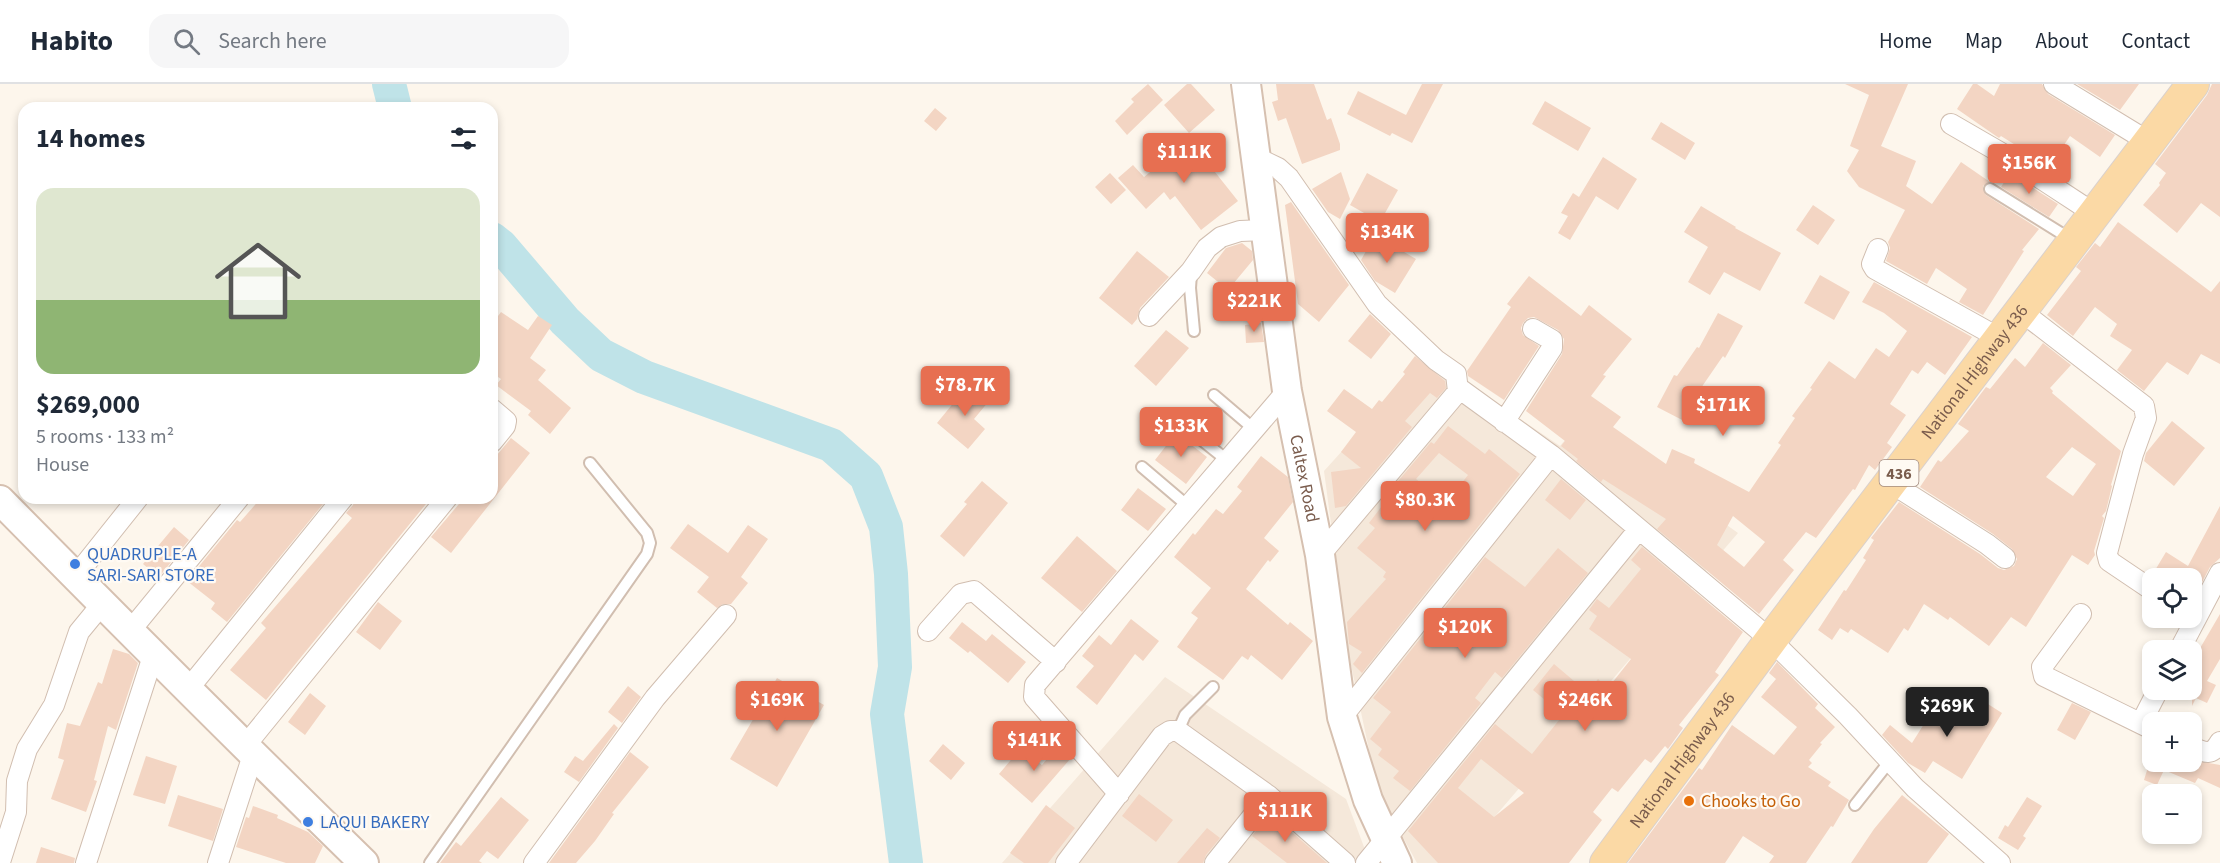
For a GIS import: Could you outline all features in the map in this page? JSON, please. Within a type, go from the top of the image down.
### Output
[{"type":"main road","name":"National Highway 436","points":[[1605,863],[1771,640],[2193,84]]},
{"type":"street","points":[[1232,84],[1248,112]]},
{"type":"street","name":"Caltex Road","points":[[1246,84],[1287,391],[1320,555],[1342,717],[1368,800],[1391,851]]},
{"type":"street","points":[[2055,84],[2149,142]]},
{"type":"street","points":[[1951,124],[2008,157],[2095,214]]},
{"type":"street","points":[[1255,157],[1278,168],[1289,178],[1377,304],[1436,360],[1456,374],[1458,391],[1320,555]]},
{"type":"street","points":[[1149,316],[1191,271],[1207,248],[1221,237],[1240,231],[1265,230]]},
{"type":"street","points":[[1878,249],[1872,264],[1875,269],[2001,339]]},
{"type":"street","points":[[2022,312],[2144,406],[2146,418],[2133,454],[2107,553],[2109,561],[2142,583]]},
{"type":"street","points":[[1504,422],[1552,348],[1552,340],[1533,329]]},
{"type":"street","points":[[1458,391],[1460,389],[1551,455],[1771,640],[1848,716],[1915,788],[2000,863]]},
{"type":"street","points":[[1119,794],[1034,697],[1035,685],[1287,391]]},
{"type":"street","points":[[498,414],[506,421],[498,435]]},
{"type":"street","points":[[1342,717],[1551,455]]},
{"type":"street","points":[[1891,483],[1987,544],[2005,558]]},
{"type":"street","points":[[0,500],[364,863]]},
{"type":"street","points":[[75,577],[133,504]]},
{"type":"street","points":[[130,631],[234,504]]},
{"type":"street","points":[[189,688],[338,504]]},
{"type":"street","points":[[218,863],[249,750],[442,504]]},
{"type":"street","points":[[1366,863],[1391,851],[1639,529]]},
{"type":"street","points":[[2202,602],[2220,573]]},
{"type":"street","points":[[928,631],[961,594],[974,591],[1056,662]]},
{"type":"street","points":[[0,862],[16,812],[17,781],[27,750],[54,705],[79,632],[102,604]]},
{"type":"street","points":[[2081,614],[2042,667],[2044,676],[2142,724]]},
{"type":"street","points":[[534,863],[655,698],[726,615]]},
{"type":"street","points":[[86,863],[154,653]]},
{"type":"street","points":[[1066,863],[1162,736],[1170,731],[1178,731],[1269,796],[1345,863]]},
{"type":"street","points":[[2202,751],[2211,753],[2216,750],[2220,742]]},
{"type":"street","points":[[1215,863],[1269,796]]},
{"type":"lane","points":[[1990,189],[2074,242]]},
{"type":"lane","points":[[1191,271],[1190,288],[1194,331]]},
{"type":"lane","points":[[1214,395],[1255,430]]},
{"type":"lane","points":[[1188,429],[1228,461]]},
{"type":"lane","points":[[430,863],[647,555],[650,543],[647,533],[590,463]]},
{"type":"lane","points":[[1142,467],[1189,507]]},
{"type":"lane","points":[[1178,731],[1185,716],[1213,687]]},
{"type":"lane","points":[[1855,805],[1890,761]]},
{"type":"shaded area","points":[[1428,356],[1560,446],[1581,421],[1738,533],[1455,863],[1417,863],[1378,792],[1348,651],[1324,471]]},
{"type":"shaded area","points":[[1165,677],[1346,799],[1370,863],[1002,863]]},
{"type":"building","points":[[1148,84],[1163,100],[1127,135],[1115,121],[1134,102],[1131,99]]},
{"type":"building","points":[[1187,84],[1191,84],[1215,110],[1189,133],[1164,105]]},
{"type":"building","points":[[1276,84],[1314,84],[1327,120],[1331,118],[1340,150],[1302,164],[1286,118],[1278,121],[1272,102],[1278,100]]},
{"type":"building","points":[[1422,84],[1443,84],[1412,143],[1392,133],[1390,136],[1347,114],[1358,91],[1406,115]]},
{"type":"building","points":[[1845,84],[1908,84],[1881,146],[1916,161],[1906,186],[1932,204],[1961,162],[1990,182],[1983,186],[1986,195],[2039,229],[2022,250],[2024,251],[1983,315],[1959,302],[1967,289],[1936,268],[1927,284],[1886,261],[1890,248],[1888,242],[1905,210],[1859,187],[1847,171],[1859,150],[1850,146],[1869,95]]},
{"type":"building","points":[[1973,84],[1977,84],[1994,96],[2000,84],[2042,84],[2048,94],[2115,135],[2100,157],[2070,136],[2048,169],[2024,153],[2025,151],[2001,136],[1999,138],[1957,109]]},
{"type":"building","points":[[2077,84],[2139,84],[2120,110]]},
{"type":"building","points":[[2212,84],[2220,84],[2220,217],[2201,203],[2177,233],[2143,205],[2160,185],[2166,173],[2155,164],[2207,95]]},
{"type":"building","points":[[1545,101],[1591,128],[1578,151],[1532,124]]},
{"type":"building","points":[[935,108],[947,118],[936,131],[924,121]]},
{"type":"building","points":[[1661,122],[1695,143],[1685,160],[1651,139]]},
{"type":"building","points":[[1193,137],[1215,164],[1211,167],[1238,201],[1201,230],[1175,196],[1170,200],[1164,192],[1146,209],[1118,178],[1133,165],[1144,177]]},
{"type":"building","points":[[1603,157],[1637,179],[1618,210],[1596,196],[1570,240],[1558,233],[1568,216],[1561,213],[1573,193],[1579,197]]},
{"type":"building","points":[[1341,172],[1350,199],[1340,219],[1328,212],[1312,189]]},
{"type":"building","points":[[1110,173],[1126,190],[1111,204],[1095,187]]},
{"type":"building","points":[[1367,173],[1398,190],[1380,222],[1350,205]]},
{"type":"building","points":[[2010,173],[2058,204],[2049,217],[2001,187]]},
{"type":"building","points":[[1291,202],[1349,285],[1319,322],[1298,304],[1285,205]]},
{"type":"building","points":[[1813,205],[1835,220],[1818,245],[1796,230]]},
{"type":"building","points":[[1701,206],[1781,253],[1760,291],[1724,272],[1710,295],[1688,282],[1708,247],[1684,232]]},
{"type":"building","points":[[2118,222],[2211,292],[2220,281],[2220,364],[2201,354],[2188,375],[2167,362],[2144,391],[2117,370],[2132,350],[2110,336],[2117,324],[2095,307],[2073,336],[2047,315],[2081,271],[2076,267],[2095,243],[2100,247]]},
{"type":"building","points":[[1375,235],[1416,259],[1395,293],[1375,281],[1361,260]]},
{"type":"building","points":[[1242,243],[1252,251],[1253,260],[1228,290],[1207,273],[1226,248]]},
{"type":"building","points":[[1137,251],[1169,277],[1140,308],[1137,319],[1132,325],[1099,298]]},
{"type":"building","points":[[1820,275],[1850,292],[1834,320],[1804,303]]},
{"type":"building","points":[[1529,276],[1581,316],[1589,305],[1632,339],[1603,375],[1606,376],[1591,396],[1621,417],[1613,427],[1666,464],[1672,449],[1695,459],[1694,463],[1749,492],[1781,445],[1778,443],[1795,418],[1792,416],[1829,361],[1855,379],[1876,348],[1889,357],[1907,331],[1884,313],[1862,302],[1874,282],[1972,337],[1945,375],[1927,362],[1918,374],[1912,370],[1890,404],[1906,415],[1887,443],[1892,447],[1875,470],[1869,465],[1855,490],[1853,489],[1816,538],[1806,532],[1783,560],[1794,570],[1759,614],[1657,529],[1666,519],[1603,479],[1601,482],[1561,446],[1565,441],[1526,411],[1562,354],[1564,339],[1558,330],[1534,317],[1528,318],[1523,323],[1521,328],[1523,335],[1539,346],[1504,400],[1468,376],[1467,371],[1511,307],[1507,304]],"holes":[[[1733,516],[1765,542],[1744,567],[1717,545]]]},
{"type":"building","points":[[501,312],[528,330],[538,316],[552,325],[530,358],[546,370],[538,380],[571,408],[550,434],[528,415],[531,411],[498,386],[501,379],[498,377],[498,316]]},
{"type":"building","points":[[1718,313],[1743,326],[1725,358],[1723,356],[1701,388],[1705,390],[1688,423],[1657,407],[1674,375],[1677,376],[1697,347],[1699,348]]},
{"type":"building","points":[[1370,314],[1391,334],[1371,359],[1348,341]]},
{"type":"building","points":[[1261,323],[1264,342],[1246,343],[1245,325]]},
{"type":"building","points":[[1166,330],[1189,348],[1156,386],[1134,366]]},
{"type":"building","points":[[2043,343],[2071,365],[2050,388],[2052,393],[2121,451],[2106,511],[2102,516],[2104,518],[2094,551],[2095,555],[2088,565],[2072,555],[2026,627],[2011,617],[1989,646],[1950,617],[1948,620],[1924,604],[1908,631],[1904,628],[1888,653],[1851,629],[1848,633],[1840,628],[1832,640],[1818,630],[1866,560],[1863,558],[1874,540],[1871,538],[1899,502],[1998,568],[2004,570],[2014,566],[2017,559],[2012,549],[1993,534],[1920,487],[1938,460],[1941,462],[1969,431],[1958,424],[1986,387],[1990,389],[2015,358],[2025,367]],"holes":[[[2072,447],[2096,464],[2073,496],[2046,477]]]},
{"type":"building","points":[[1415,356],[1445,381],[1446,388],[1437,398],[1430,393],[1405,421],[1412,427],[1346,506],[1335,508],[1331,472],[1361,468],[1341,452],[1356,432],[1327,411],[1344,389],[1372,409],[1379,400],[1382,402],[1405,374],[1403,372]]},
{"type":"building","points":[[969,384],[989,401],[974,419],[985,429],[968,449],[937,423]]},
{"type":"building","points":[[2172,421],[2205,448],[2174,486],[2144,461],[2146,453]]},
{"type":"building","points":[[1448,426],[1485,454],[1489,449],[1520,474],[1362,673],[1353,664],[1362,652],[1349,644],[1347,622],[1386,579],[1383,577],[1386,572],[1357,548],[1375,528],[1369,523],[1388,498],[1383,499],[1431,442],[1434,444]],"holes":[[[1439,453],[1468,475],[1446,503],[1416,479]]]},
{"type":"building","points":[[1176,433],[1207,457],[1186,484],[1155,460]]},
{"type":"building","points":[[511,438],[530,453],[498,494],[498,454]]},
{"type":"building","points":[[1261,456],[1288,477],[1293,502],[1264,538],[1279,551],[1270,562],[1268,560],[1246,589],[1288,625],[1290,622],[1313,641],[1282,680],[1251,655],[1248,660],[1242,656],[1223,680],[1177,647],[1198,618],[1191,613],[1211,588],[1174,557],[1216,509],[1223,514],[1242,491],[1237,487]]},
{"type":"building","points":[[1561,479],[1586,500],[1570,520],[1545,500]]},
{"type":"building","points":[[982,481],[1008,503],[964,557],[940,536],[967,504],[964,502]]},
{"type":"building","points":[[1138,488],[1166,509],[1148,531],[1121,510]]},
{"type":"building","points":[[256,504],[323,504],[227,622],[211,609],[215,603],[187,581],[237,520],[240,522]]},
{"type":"building","points":[[426,504],[266,700],[230,670],[266,628],[261,623],[352,518],[346,513],[353,505]]},
{"type":"building","points":[[459,504],[490,504],[451,553],[431,537]]},
{"type":"building","points":[[2220,506],[2220,558],[2210,567],[2202,582],[2202,568],[2156,568],[2166,552],[2188,566]]},
{"type":"building","points":[[688,524],[728,553],[748,525],[768,539],[741,577],[748,583],[731,604],[723,604],[717,608],[697,592],[709,577],[670,548]]},
{"type":"building","points":[[174,527],[189,540],[159,577],[143,564]]},
{"type":"building","points":[[1077,536],[1117,571],[1082,612],[1041,578]]},
{"type":"building","points":[[1642,547],[1743,632],[1715,672],[1719,675],[1679,725],[1683,728],[1668,749],[1665,746],[1651,763],[1645,759],[1618,792],[1612,788],[1593,812],[1602,820],[1569,863],[1438,863],[1408,831],[1495,724],[1532,754],[1563,715],[1533,690],[1554,664],[1587,692],[1598,679],[1608,688],[1631,659],[1589,629],[1597,616],[1589,610],[1597,599],[1609,608],[1641,569],[1631,560]],"holes":[[[1481,759],[1524,793],[1494,817],[1458,788]]]},
{"type":"building","points":[[1558,548],[1588,573],[1502,678],[1495,672],[1475,698],[1481,703],[1410,791],[1393,778],[1399,771],[1378,755],[1382,749],[1370,739],[1391,712],[1373,698],[1485,557],[1525,587]]},
{"type":"building","points":[[378,602],[402,621],[380,650],[356,632]]},
{"type":"building","points":[[2220,614],[2220,659],[2207,681],[2216,685],[2207,703],[2200,700],[2202,645]]},
{"type":"building","points":[[1131,619],[1159,641],[1143,661],[1135,654],[1097,705],[1076,687],[1094,666],[1082,656],[1099,635],[1111,645]]},
{"type":"building","points":[[962,622],[986,641],[992,634],[1026,662],[1008,683],[970,651],[968,653],[949,638]]},
{"type":"building","points":[[113,649],[129,654],[138,663],[116,730],[108,726],[94,780],[97,781],[86,812],[51,799],[64,760],[58,758],[67,723],[80,726],[98,682],[102,684]]},
{"type":"building","points":[[1777,662],[1818,704],[1815,708],[1835,727],[1820,743],[1822,744],[1809,760],[1812,763],[1808,767],[1831,782],[1828,786],[1849,800],[1833,827],[1831,826],[1806,863],[1769,863],[1774,856],[1743,836],[1725,863],[1628,863],[1699,768],[1702,770],[1732,725],[1774,755],[1797,727],[1761,697],[1776,679],[1769,673]]},
{"type":"building","points":[[777,678],[824,705],[777,787],[730,759]]},
{"type":"building","points":[[628,686],[641,697],[622,723],[608,712]]},
{"type":"building","points":[[310,693],[326,706],[305,735],[288,722]]},
{"type":"building","points":[[1941,697],[1970,716],[1980,699],[2002,713],[1962,779],[1933,761],[1925,773],[1908,763],[1882,735],[1890,725],[1912,743]]},
{"type":"building","points":[[2072,703],[2091,712],[2075,740],[2057,730]]},
{"type":"building","points":[[614,724],[618,728],[579,782],[564,772],[575,756],[583,761]]},
{"type":"building","points":[[943,744],[965,763],[951,780],[929,761]]},
{"type":"building","points":[[1059,744],[1071,758],[1032,803],[999,774],[1021,748],[1042,765]]},
{"type":"building","points":[[630,752],[649,767],[612,813],[614,814],[595,841],[576,863],[549,863]]},
{"type":"building","points":[[146,756],[177,766],[165,804],[133,795]]},
{"type":"building","points":[[2202,762],[2220,765],[2220,788],[2198,778],[2195,783],[2169,772],[2202,772]]},
{"type":"building","points":[[2146,772],[2163,772],[2157,784],[2144,780]]},
{"type":"building","points":[[1139,794],[1173,820],[1156,842],[1122,816]]},
{"type":"building","points":[[178,795],[223,809],[213,841],[168,826]]},
{"type":"building","points":[[1902,795],[1949,834],[1927,863],[1851,863],[1874,829]]},
{"type":"building","points":[[501,797],[529,820],[498,859],[487,851],[479,861],[482,863],[440,863],[456,842],[461,846]]},
{"type":"building","points":[[2027,797],[2042,806],[2023,836],[2026,838],[2018,850],[1998,838],[2005,825],[2008,827]]},
{"type":"building","points":[[1046,805],[1075,828],[1048,863],[1024,863],[1010,853]]},
{"type":"building","points":[[253,806],[278,815],[277,818],[308,832],[323,846],[315,863],[286,863],[236,847],[246,817],[249,818]]},
{"type":"building","points":[[1270,813],[1327,863],[1287,863],[1252,836]]},
{"type":"building","points":[[1207,828],[1220,838],[1206,855],[1203,863],[1177,863]]},
{"type":"building","points":[[41,847],[75,858],[74,863],[36,863]]},
{"type":"waterway","points":[[389,84],[394,102]]},
{"type":"waterway","points":[[498,244],[565,321],[601,355],[644,377],[831,445],[866,476],[886,527],[891,574],[895,667],[887,714],[906,863]]},
{"type":"place","name":"QUADRUPLE-A SARI-SARI STORE","points":[[75,564]]},
{"type":"place","name":"Chooks to Go","points":[[1689,801]]},
{"type":"place","name":"LAQUI BAKERY","points":[[308,822]]}]
